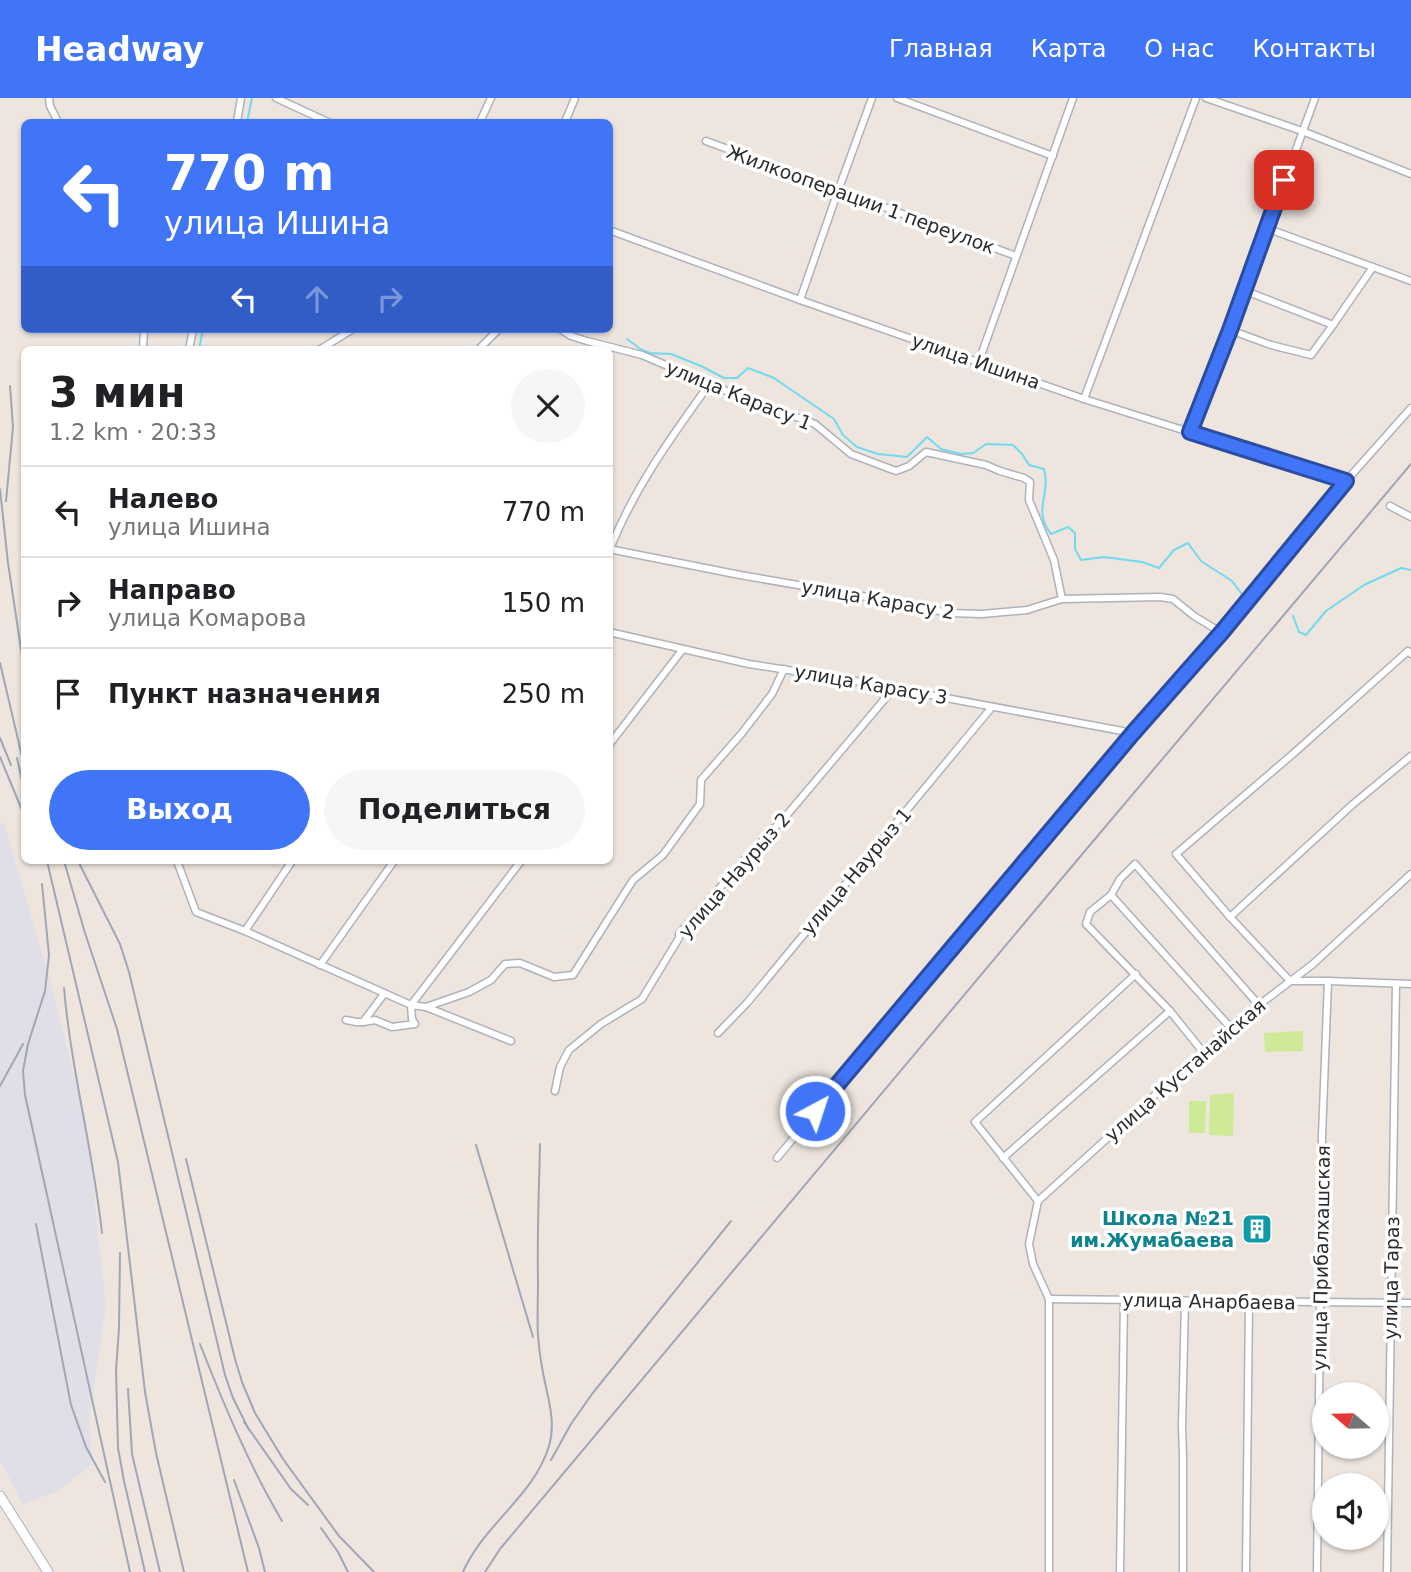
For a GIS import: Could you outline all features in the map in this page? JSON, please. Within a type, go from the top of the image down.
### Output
[{"type":"main road","points":[[0,1496],[48,1572]]},
{"type":"street","points":[[48,98],[56,119]]},
{"type":"street","points":[[238,119],[241,98]]},
{"type":"street","points":[[276,98],[322,119]]},
{"type":"street","points":[[481,119],[491,98]]},
{"type":"street","points":[[566,119],[575,98]]},
{"type":"street","points":[[800,300],[872,98]]},
{"type":"street","points":[[897,98],[1053,156]]},
{"type":"street","points":[[979,361],[1073,98]]},
{"type":"street","points":[[1084,399],[1196,98]]},
{"type":"street","points":[[1206,98],[1302,131],[1411,174]]},
{"type":"street","points":[[1190,432],[1315,98]]},
{"type":"street","name":"Жилкооперации 1 переулок","points":[[706,141],[1016,256]]},
{"type":"street","points":[[1266,228],[1411,281]]},
{"type":"street","name":"улица Ишина","points":[[613,231],[1084,399],[1346,481]]},
{"type":"street","points":[[1230,330],[1271,345],[1311,355],[1373,267]]},
{"type":"street","points":[[1243,290],[1333,325]]},
{"type":"street","points":[[325,346],[347,333]]},
{"type":"street","points":[[482,346],[495,333]]},
{"type":"street","name":"улица Карасу 1","points":[[566,333],[607,346]]},
{"type":"street","name":"улица Карасу 1","points":[[613,348],[642,355],[736,395],[815,424],[851,454],[896,471],[909,466],[926,452],[986,465],[1024,478],[1030,482],[1028,500],[1054,560],[1062,599]]},
{"type":"street","points":[[613,539],[642,482],[710,383]]},
{"type":"street","points":[[777,1158],[1133,733],[1222,632],[1346,481],[1411,408]]},
{"type":"street","points":[[1390,506],[1411,517]]},
{"type":"street","name":"улица Карасу 2","points":[[613,550],[949,614],[1027,610],[1062,599],[1160,597],[1173,599],[1194,616],[1222,632]]},
{"type":"street","name":"улица Карасу 3","points":[[613,633],[749,664],[1133,733]]},
{"type":"street","points":[[613,740],[683,649]]},
{"type":"street","points":[[1411,654],[1408,651],[1176,854],[1290,981],[1411,984]]},
{"type":"street","points":[[426,1007],[469,992],[491,980],[505,964],[520,963],[554,976],[573,975],[633,880],[663,855],[700,804],[701,780],[772,694],[784,669]]},
{"type":"street","name":"улица Наурыз 2","points":[[555,1091],[560,1067],[569,1050],[601,1024],[642,999],[679,934],[786,816],[894,688]]},
{"type":"street","name":"улица Наурыз 1","points":[[718,1033],[747,1003],[992,707]]},
{"type":"street","points":[[1230,916],[1352,805],[1411,756]]},
{"type":"street","points":[[178,864],[196,912],[245,931],[411,1006],[426,1007],[510,1041]]},
{"type":"street","points":[[245,931],[290,864]]},
{"type":"street","points":[[320,965],[392,864]]},
{"type":"street","points":[[346,1020],[356,1023],[375,1020],[392,1027],[415,1024],[411,1006],[519,864]]},
{"type":"street","points":[[1203,1052],[1170,1011],[1086,924],[1090,912],[1111,895],[1120,879],[1136,864],[1258,1004]]},
{"type":"street","name":"улица Кустанайская","points":[[1038,1202],[1230,1027],[1313,964],[1411,874]]},
{"type":"street","points":[[1111,895],[1230,1027]]},
{"type":"street","points":[[1049,1572],[1049,1299],[1033,1264],[1029,1244],[1038,1202],[975,1122],[1136,974]]},
{"type":"street","name":"улица Прибалхашская","points":[[1317,1572],[1322,1136],[1328,981]]},
{"type":"street","name":"улица Тараз","points":[[1388,1572],[1396,984]]},
{"type":"street","points":[[363,1022],[384,994]]},
{"type":"street","points":[[1003,1158],[1170,1011]]},
{"type":"street","name":"улица Анарбаева","points":[[1049,1299],[1411,1303]]},
{"type":"street","points":[[1120,1572],[1124,1300]]},
{"type":"street","points":[[1182,1572],[1185,1301]]},
{"type":"street","points":[[1245,1572],[1249,1301]]},
{"type":"shaded area","points":[[4,823],[52,987],[87,1129],[106,1306],[89,1418],[92,1464],[58,1491],[23,1504],[0,1460],[0,824]]},
{"type":"green space","points":[[1303,1031],[1303,1051],[1265,1052],[1264,1033]]},
{"type":"green space","points":[[1234,1093],[1233,1136],[1209,1135],[1210,1095]]},
{"type":"green space","points":[[1189,1101],[1206,1101],[1205,1133],[1189,1133]]},
{"type":"waterway","points":[[248,119],[252,98]]},
{"type":"waterway","points":[[200,346],[202,333]]},
{"type":"waterway","points":[[627,339],[642,350],[671,354],[724,378],[737,378],[748,368],[774,378],[834,419],[843,435],[857,447],[878,454],[907,457],[927,437],[941,449],[961,454],[973,453],[986,444],[1013,445],[1029,465],[1044,469],[1046,478],[1042,510],[1046,525],[1051,534],[1068,527],[1075,533],[1075,549],[1081,560],[1104,557],[1142,562],[1159,568],[1174,550],[1188,543],[1201,561],[1232,581],[1241,593]]},
{"type":"waterway","points":[[1293,616],[1299,632],[1306,635],[1326,611],[1364,585],[1401,568],[1411,570]]},
{"type":"railway","points":[[6,501],[13,427],[10,386]]},
{"type":"railway","points":[[485,1572],[500,1549],[1411,464]]},
{"type":"railway","points":[[0,489],[21,649]]},
{"type":"railway","points":[[0,663],[21,752]]},
{"type":"railway","points":[[0,738],[11,765]]},
{"type":"railway","points":[[0,757],[21,808]]},
{"type":"railway","points":[[17,758],[21,776]]},
{"type":"railway","points":[[48,864],[118,1162],[145,1392],[156,1453],[184,1572]]},
{"type":"railway","points":[[65,864],[117,1029],[248,1572]]},
{"type":"railway","points":[[80,864],[120,944],[129,972],[225,1375],[249,1430]]},
{"type":"railway","points":[[42,884],[49,955],[45,991],[28,1044],[23,1071],[25,1095],[130,1572]]},
{"type":"railway","points":[[64,988],[102,1233]]},
{"type":"railway","points":[[0,1086],[23,1044]]},
{"type":"railway","points":[[463,1572],[483,1539],[532,1480],[542,1464],[551,1436],[551,1416],[538,1329],[540,1144]]},
{"type":"railway","points":[[476,1145],[533,1337]]},
{"type":"railway","points":[[186,1159],[235,1359],[255,1413],[283,1459],[339,1536],[374,1572]]},
{"type":"railway","points":[[551,1460],[592,1394],[731,1221]]},
{"type":"railway","points":[[36,1224],[71,1405],[86,1447],[105,1482]]},
{"type":"railway","points":[[120,1253],[116,1371],[118,1448],[145,1572]]},
{"type":"railway","points":[[200,1344],[238,1434],[282,1521]]},
{"type":"railway","points":[[128,1389],[132,1454],[160,1572]]},
{"type":"railway","points":[[244,1422],[291,1489],[308,1505]]},
{"type":"railway","points":[[234,1480],[265,1572]]},
{"type":"railway","points":[[321,1528],[348,1572]]},
{"type":"place","name":"Школа №21 им.Жумабаева","points":[[1257,1229]]},
{"type":"route","points":[[815,1111],[1133,733],[1222,632],[1346,481],[1190,432],[1284,180]]}]
